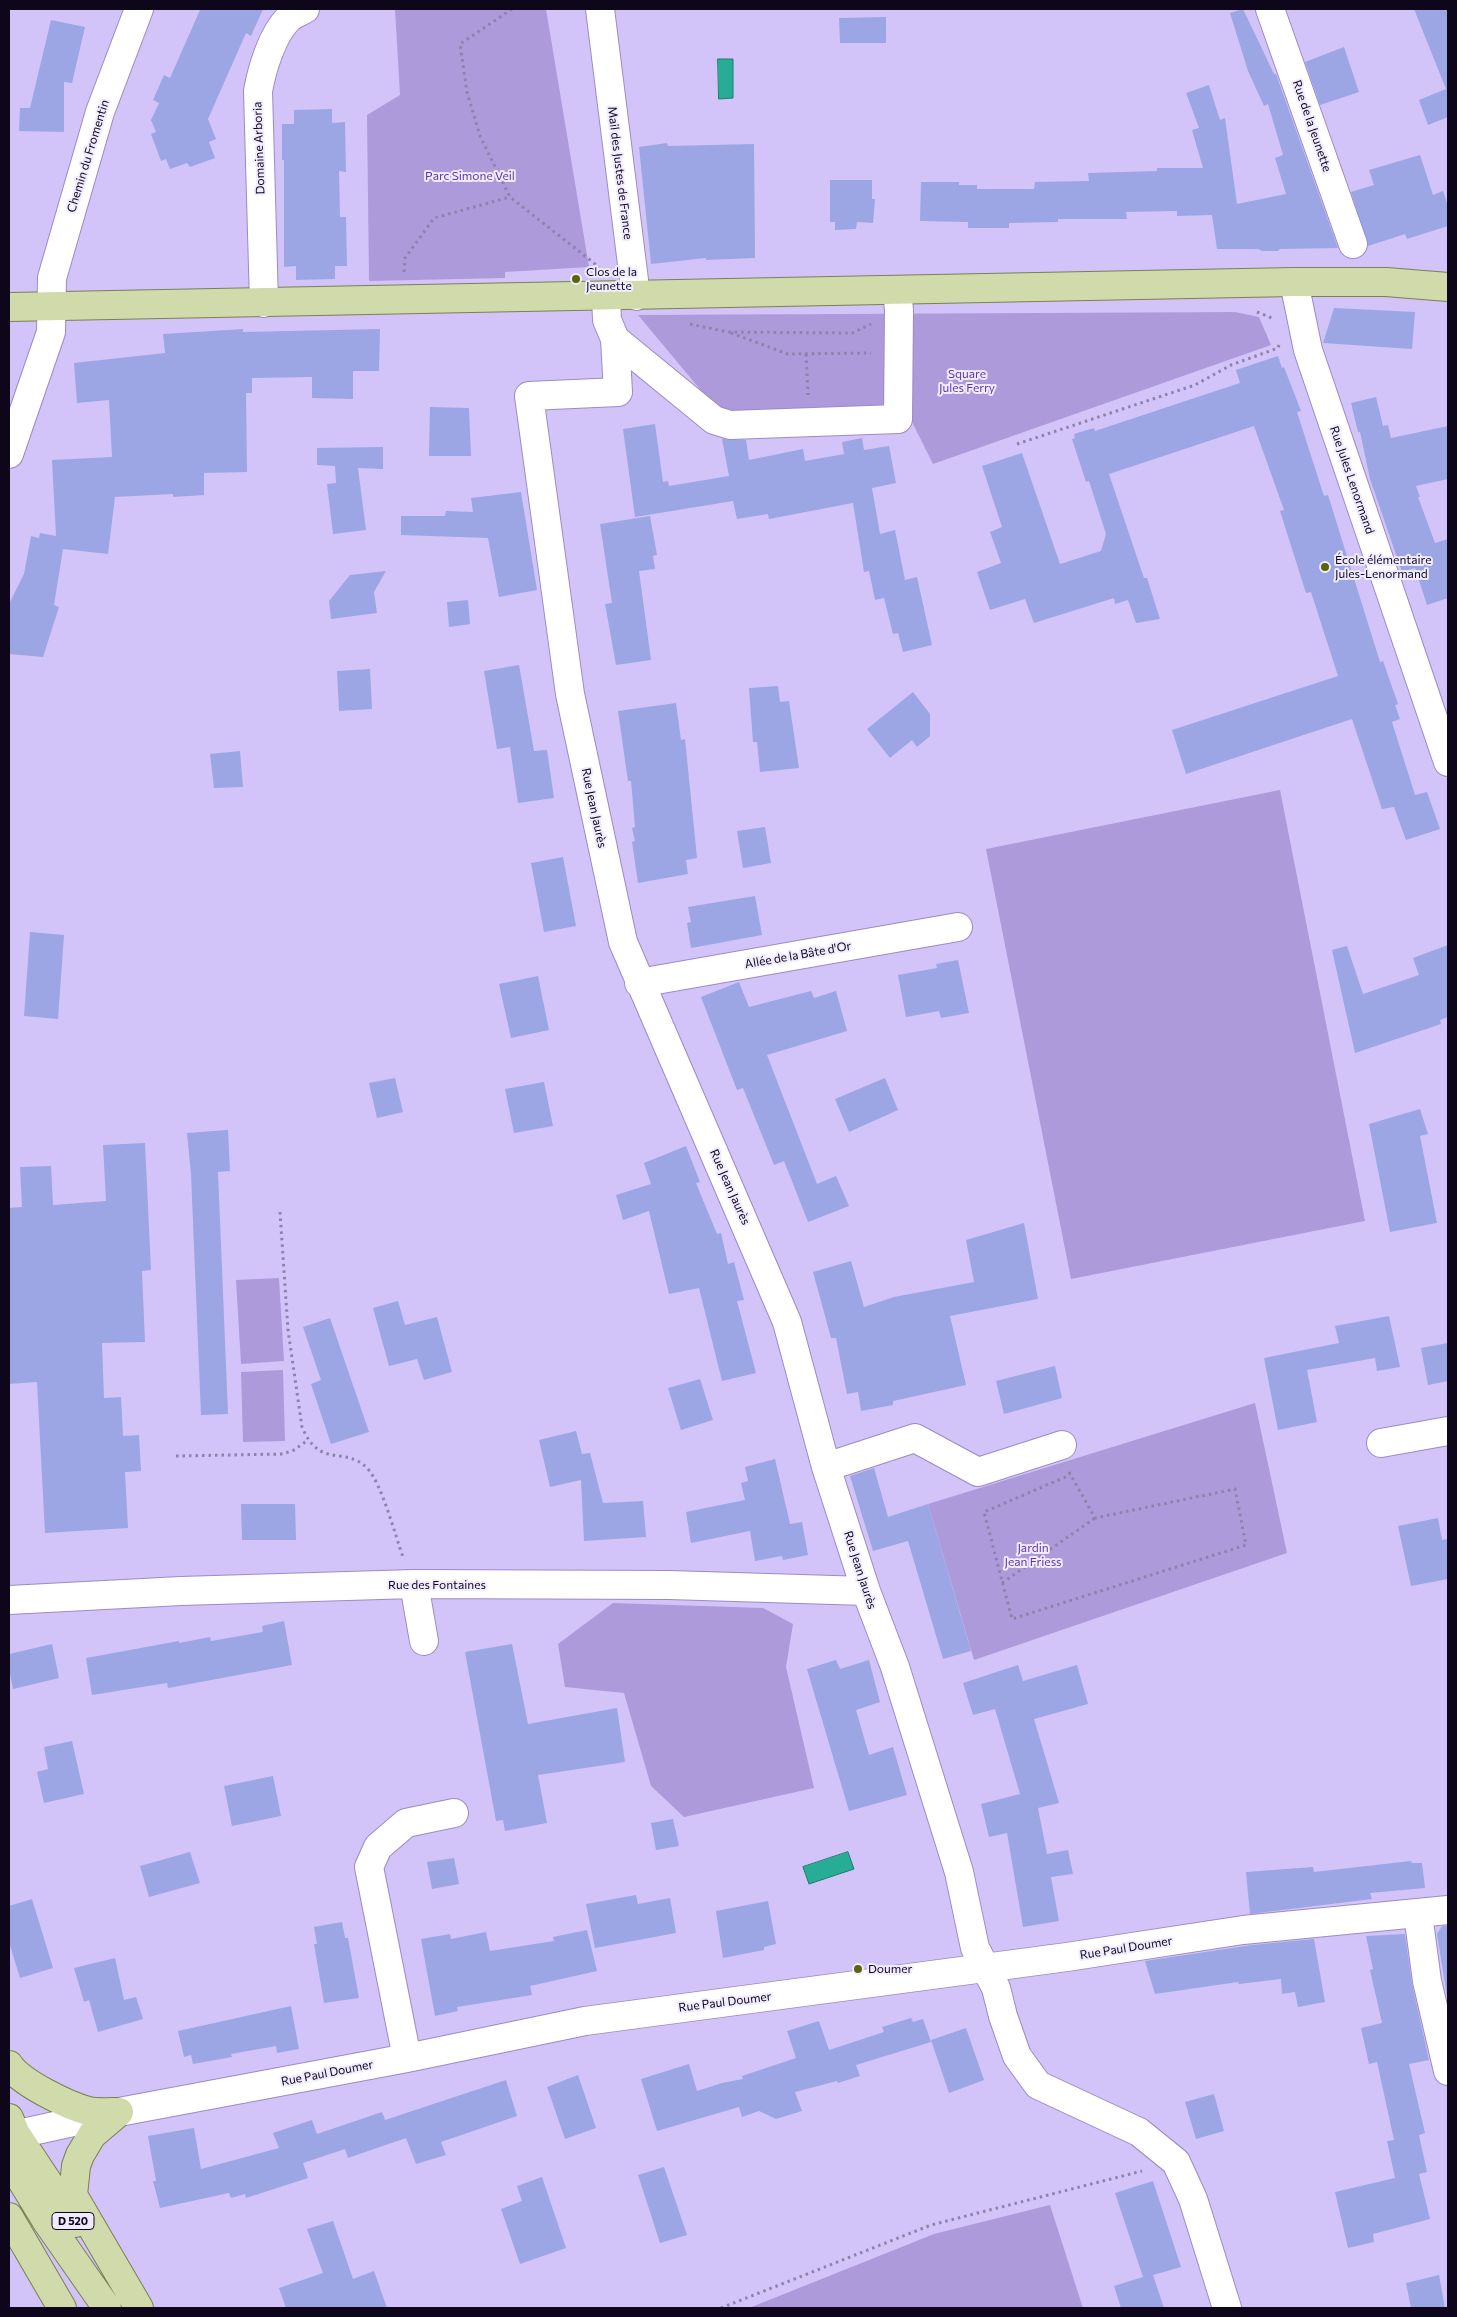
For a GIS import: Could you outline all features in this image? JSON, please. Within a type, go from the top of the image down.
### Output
[{"type":"main road","points":[[9,307],[1294,282],[1386,282],[1448,287]]},
{"type":"main road","points":[[9,2065],[13,2071],[37,2089],[89,2111],[119,2112]]},
{"type":"main road","points":[[119,2112],[92,2135],[80,2155],[76,2166],[73,2195],[139,2308]]},
{"type":"main road","name":"D 520","points":[[11,2130],[130,2308]]},
{"type":"main road","name":"D 520","points":[[9,2160],[47,2222],[107,2308]]},
{"type":"main road","points":[[9,2218],[60,2308]]},
{"type":"main road","points":[[9,2241],[60,2308]]},
{"type":"street","name":"Chemin du Fromentin","points":[[53,306],[52,278],[100,112],[139,9]]},
{"type":"street","name":"Domaine Arboria","points":[[264,303],[258,91],[263,67],[273,44],[288,19],[305,9]]},
{"type":"street","name":"Mail des Justes de France","points":[[581,9],[604,51]]},
{"type":"street","name":"Mail des Justes de France","points":[[600,9],[636,296]]},
{"type":"street","name":"Rue de la Jeunette","points":[[1270,9],[1353,244]]},
{"type":"street","name":"Rue Jules Lenormand","points":[[1294,282],[1308,350],[1448,762]]},
{"type":"street","points":[[606,296],[607,320],[615,339],[714,420],[730,425],[898,419],[899,310],[897,290]]},
{"type":"street","points":[[9,454],[51,332],[53,306]]},
{"type":"street","name":"Rue Jean Jaurès","points":[[615,339],[618,392],[529,396],[570,694],[623,942],[772,1284],[786,1322],[826,1467],[866,1591],[895,1667],[959,1872],[976,1948],[996,1988],[1016,2056],[1038,2085],[1139,2132],[1176,2162]]},
{"type":"street","name":"Allée de la Bâte d'Or","points":[[639,982],[958,928]]},
{"type":"street","points":[[1381,1443],[1448,1431]]},
{"type":"street","points":[[826,1467],[915,1438],[978,1472],[1062,1445]]},
{"type":"street","points":[[410,1585],[424,1641]]},
{"type":"street","name":"Rue des Fontaines","points":[[9,1600],[181,1591],[410,1585],[669,1585],[866,1591]]},
{"type":"street","points":[[407,2058],[368,1867],[378,1847],[406,1824],[454,1813]]},
{"type":"street","name":"Rue Paul Doumer","points":[[11,2130],[119,2112],[407,2058],[585,2021],[1243,1930],[1448,1910]]},
{"type":"street","points":[[1418,1914],[1427,1980],[1448,2071]]},
{"type":"street","points":[[1176,2162],[1193,2199],[1227,2308]]},
{"type":"path","points":[[512,9],[460,44],[468,92],[480,136],[510,197],[602,270],[606,296]]},
{"type":"path","points":[[402,300],[406,258],[434,218],[510,197]]},
{"type":"path","points":[[1252,310],[1276,320]]},
{"type":"path","points":[[728,332],[852,333],[879,321]]},
{"type":"path","points":[[685,322],[728,332],[788,354],[899,353]]},
{"type":"path","points":[[1017,444],[1195,385],[1231,366],[1278,348],[1280,342]]},
{"type":"path","points":[[806,354],[808,397]]},
{"type":"path","points":[[280,1212],[288,1330],[302,1427],[308,1440],[324,1454],[349,1458],[366,1468],[377,1486],[406,1566],[410,1585]]},
{"type":"path","points":[[176,1456],[283,1454],[294,1450],[308,1440]]},
{"type":"path","points":[[1002,1582],[1095,1518],[1235,1490],[1246,1545],[1012,1619],[1002,1582],[984,1512],[1070,1476],[1095,1518]]},
{"type":"path","points":[[721,2308],[931,2225],[1176,2162]]},
{"type":"green space","name":"Parc Simone Veil","points":[[395,9],[546,9],[589,267],[505,272],[505,278],[369,281],[367,115],[400,95]]},
{"type":"green space","name":"Square Jules Ferry","points":[[1235,312],[1259,317],[1271,345],[933,464],[909,416],[719,412],[638,315]]},
{"type":"green space","points":[[1280,790],[1365,1221],[1071,1279],[986,849]]},
{"type":"green space","points":[[279,1278],[284,1361],[241,1364],[236,1280]]},
{"type":"green space","points":[[283,1370],[285,1441],[243,1442],[241,1372]]},
{"type":"green space","name":"Jardin Jean Friess","points":[[1255,1403],[1287,1553],[974,1660],[928,1504]]},
{"type":"green space","points":[[613,1603],[763,1608],[793,1624],[786,1667],[814,1788],[684,1817],[651,1786],[624,1693],[565,1687],[558,1644]]},
{"type":"green space","points":[[1050,2205],[1083,2308],[749,2308],[934,2234]]},
{"type":"shaded area","points":[[718,59],[733,59],[733,98],[719,99]]},
{"type":"shaded area","points":[[848,1852],[854,1869],[809,1884],[803,1867]]},
{"type":"building","points":[[197,9],[263,9],[251,36],[246,33],[208,119],[216,139],[209,142],[215,158],[190,167],[187,163],[170,169],[166,159],[161,161],[151,134],[156,132],[151,120],[159,103],[153,100],[164,75],[170,78],[200,10]]},
{"type":"building","points":[[1243,9],[1274,74],[1276,74],[1338,248],[1280,249],[1278,251],[1217,249],[1212,215],[1177,216],[1177,211],[1126,212],[1127,219],[1058,219],[1058,222],[1009,223],[1009,228],[968,228],[968,222],[920,221],[921,182],[959,182],[959,185],[977,185],[977,189],[1034,189],[1035,182],[1089,181],[1088,173],[1157,171],[1157,168],[1203,168],[1192,130],[1199,128],[1186,93],[1209,85],[1220,120],[1225,118],[1237,204],[1286,194],[1275,158],[1283,155],[1268,104],[1264,106],[1248,71],[1230,13]]},
{"type":"building","points":[[1414,9],[1448,9],[1448,117],[1428,125],[1419,100],[1446,89]]},
{"type":"building","points":[[886,17],[886,43],[840,43],[839,18]]},
{"type":"building","points":[[51,20],[85,27],[72,83],[64,82],[64,132],[19,131],[20,108],[30,108]]},
{"type":"building","points":[[1344,47],[1359,92],[1320,105],[1305,62]]},
{"type":"building","points":[[332,109],[332,123],[345,122],[346,172],[339,171],[340,217],[346,217],[347,266],[335,266],[335,279],[296,280],[296,266],[284,267],[282,124],[294,124],[294,110]]},
{"type":"building","points":[[667,143],[668,146],[754,144],[755,258],[706,260],[706,258],[651,264],[639,147]]},
{"type":"building","points":[[1420,155],[1433,195],[1443,191],[1448,206],[1448,226],[1407,239],[1405,234],[1368,246],[1351,192],[1374,185],[1369,170]]},
{"type":"building","points":[[830,180],[872,180],[872,199],[875,199],[873,223],[857,222],[856,229],[835,230],[835,222],[830,222]]},
{"type":"building","points":[[1334,308],[1415,312],[1412,349],[1323,343]]},
{"type":"building","points":[[243,329],[243,332],[380,329],[379,371],[353,371],[353,399],[312,398],[312,377],[252,378],[252,393],[246,393],[247,472],[204,473],[204,495],[173,497],[173,494],[115,497],[108,554],[63,549],[54,605],[59,607],[43,657],[9,654],[9,604],[24,574],[31,536],[39,538],[40,533],[56,536],[52,460],[112,457],[109,400],[77,403],[74,363],[165,353],[163,334]]},
{"type":"building","name":"École élémentaire Jules-Lenormand","points":[[1278,356],[1301,411],[1297,412],[1324,496],[1328,495],[1380,662],[1383,661],[1398,704],[1395,705],[1400,719],[1392,722],[1415,795],[1427,792],[1440,829],[1406,840],[1394,807],[1382,809],[1352,719],[1186,774],[1172,730],[1338,676],[1311,592],[1306,593],[1280,511],[1284,510],[1254,426],[1109,474],[1160,619],[1136,623],[1128,600],[1115,604],[1114,598],[1034,623],[1025,599],[990,610],[977,572],[1001,563],[990,532],[1002,527],[982,466],[1022,453],[1060,564],[1101,551],[1106,534],[1089,481],[1086,482],[1072,439],[1075,438],[1074,434],[1094,428],[1095,431],[1240,383],[1236,370]]},
{"type":"building","points":[[1376,397],[1383,426],[1388,425],[1391,438],[1448,426],[1448,479],[1416,486],[1420,497],[1418,497],[1435,543],[1448,539],[1448,598],[1427,605],[1415,568],[1402,572],[1370,479],[1360,432],[1358,432],[1351,403]]},
{"type":"building","points":[[430,407],[469,408],[471,456],[429,456]]},
{"type":"building","points":[[655,424],[663,482],[668,481],[669,486],[729,476],[722,439],[746,440],[749,460],[803,449],[805,461],[844,454],[842,442],[862,438],[864,450],[889,446],[896,483],[872,488],[880,534],[895,530],[905,580],[917,577],[932,645],[903,652],[898,633],[893,634],[884,598],[875,600],[869,571],[864,572],[853,503],[769,519],[768,514],[737,519],[733,501],[635,517],[623,429]]},
{"type":"building","points":[[383,447],[383,469],[358,468],[366,530],[333,534],[327,484],[336,483],[335,466],[317,465],[317,448]]},
{"type":"building","points":[[521,492],[537,590],[499,597],[488,538],[401,535],[401,516],[445,516],[446,511],[473,512],[471,498]]},
{"type":"building","points":[[650,516],[657,555],[653,556],[655,569],[639,571],[651,660],[616,665],[605,604],[612,603],[600,524]]},
{"type":"building","points":[[386,571],[374,592],[377,613],[331,619],[329,601],[350,575]]},
{"type":"building","points":[[468,600],[470,624],[449,627],[447,602]]},
{"type":"building","points":[[519,665],[534,751],[547,750],[554,798],[518,803],[510,747],[497,749],[484,671]]},
{"type":"building","points":[[370,669],[372,709],[339,711],[337,671]]},
{"type":"building","points":[[778,686],[780,702],[789,701],[799,768],[760,772],[757,742],[753,742],[749,688]]},
{"type":"building","points":[[913,692],[930,714],[930,736],[917,747],[912,740],[890,758],[867,729]]},
{"type":"building","points":[[676,703],[681,740],[685,739],[697,858],[686,860],[688,874],[638,883],[632,842],[635,841],[632,828],[635,827],[631,781],[628,781],[618,711]]},
{"type":"building","points":[[240,751],[243,787],[214,788],[210,754]]},
{"type":"building","points":[[765,827],[771,863],[743,868],[737,831]]},
{"type":"building","points":[[563,857],[576,926],[544,932],[531,863]]},
{"type":"building","points":[[755,896],[762,935],[691,948],[687,923],[691,922],[688,907]]},
{"type":"building","points":[[30,932],[64,935],[58,1019],[24,1016]]},
{"type":"building","points":[[1448,945],[1448,1017],[1440,1020],[1441,1024],[1355,1053],[1332,950],[1347,946],[1363,994],[1419,975],[1413,958]]},
{"type":"building","points":[[958,960],[969,1013],[941,1018],[939,1011],[906,1017],[898,975],[937,968],[936,964]]},
{"type":"building","points":[[538,976],[549,1030],[511,1038],[499,984]]},
{"type":"building","points":[[739,982],[749,1007],[811,991],[814,998],[836,991],[847,1031],[767,1055],[817,1184],[836,1176],[849,1206],[808,1222],[784,1161],[774,1165],[743,1088],[737,1090],[701,997]]},
{"type":"building","points":[[395,1078],[403,1112],[377,1118],[369,1083]]},
{"type":"building","points":[[885,1078],[898,1110],[849,1132],[835,1099]]},
{"type":"building","points":[[544,1082],[553,1126],[514,1133],[505,1089]]},
{"type":"building","points":[[1420,1109],[1428,1134],[1420,1136],[1437,1223],[1390,1232],[1369,1124]]},
{"type":"building","points":[[228,1130],[230,1171],[218,1172],[228,1414],[201,1415],[191,1174],[187,1133]]},
{"type":"building","points":[[145,1143],[151,1270],[142,1271],[145,1342],[102,1343],[104,1398],[121,1397],[123,1436],[139,1435],[141,1471],[125,1472],[128,1528],[45,1533],[37,1382],[9,1384],[9,1208],[22,1207],[20,1167],[51,1166],[53,1205],[106,1201],[103,1145]]},
{"type":"building","points":[[686,1146],[700,1182],[696,1183],[717,1234],[721,1233],[728,1264],[734,1262],[744,1300],[737,1301],[756,1373],[722,1381],[699,1288],[669,1294],[649,1211],[623,1220],[616,1195],[651,1184],[644,1163]]},
{"type":"building","points":[[1024,1223],[1038,1299],[950,1316],[966,1385],[893,1401],[893,1405],[861,1411],[858,1392],[847,1394],[836,1338],[831,1338],[813,1272],[851,1261],[864,1307],[894,1297],[974,1282],[966,1240]]},
{"type":"building","points":[[398,1301],[405,1325],[437,1317],[452,1372],[424,1380],[417,1359],[389,1366],[373,1308]]},
{"type":"building","points":[[1389,1316],[1400,1367],[1377,1371],[1375,1358],[1307,1370],[1317,1422],[1278,1430],[1264,1358],[1339,1343],[1335,1326]]},
{"type":"building","points":[[330,1318],[369,1432],[331,1444],[311,1384],[321,1380],[303,1327]]},
{"type":"building","points":[[1448,1343],[1448,1381],[1428,1385],[1421,1348]]},
{"type":"building","points":[[1055,1366],[1062,1398],[1004,1414],[996,1381]]},
{"type":"building","points":[[700,1379],[713,1420],[681,1430],[668,1388]]},
{"type":"building","points":[[576,1431],[582,1454],[590,1453],[603,1503],[643,1501],[646,1537],[584,1541],[581,1480],[550,1487],[539,1440]]},
{"type":"building","points":[[775,1459],[790,1524],[802,1522],[808,1555],[783,1560],[782,1556],[755,1561],[750,1531],[691,1543],[686,1512],[745,1500],[741,1483],[748,1481],[745,1467]]},
{"type":"building","points":[[874,1468],[888,1517],[928,1504],[971,1651],[943,1659],[908,1541],[873,1551],[850,1476]]},
{"type":"building","points":[[241,1504],[295,1504],[296,1540],[242,1540]]},
{"type":"building","points":[[1438,1518],[1442,1540],[1448,1539],[1448,1579],[1411,1586],[1398,1526]]},
{"type":"building","points":[[284,1621],[292,1665],[168,1688],[167,1683],[92,1695],[86,1658],[179,1641],[179,1643],[210,1637],[211,1641],[263,1632],[262,1626]]},
{"type":"building","points":[[52,1644],[59,1678],[13,1689],[9,1669],[9,1654]]},
{"type":"building","points":[[512,1644],[528,1724],[617,1708],[625,1762],[538,1775],[547,1823],[505,1831],[503,1820],[496,1821],[465,1652]]},
{"type":"building","points":[[836,1660],[840,1669],[869,1660],[880,1702],[856,1710],[869,1755],[893,1747],[907,1795],[849,1811],[807,1669]]},
{"type":"building","points":[[1018,1665],[1023,1681],[1077,1665],[1088,1704],[1034,1719],[1059,1803],[1038,1808],[1047,1854],[1068,1850],[1073,1874],[1051,1877],[1059,1921],[1023,1927],[1007,1833],[989,1837],[981,1804],[1020,1794],[995,1709],[973,1715],[963,1683]]},
{"type":"building","points":[[72,1741],[84,1794],[44,1803],[37,1772],[48,1769],[44,1747]]},
{"type":"building","points":[[273,1776],[281,1816],[232,1826],[224,1786]]},
{"type":"building","points":[[673,1819],[679,1846],[656,1850],[651,1823]]},
{"type":"building","points":[[190,1852],[200,1883],[149,1897],[140,1866]]},
{"type":"building","points":[[454,1858],[459,1884],[432,1889],[427,1862]]},
{"type":"building","points":[[1411,1861],[1412,1863],[1422,1863],[1425,1888],[1370,1893],[1372,1899],[1250,1914],[1246,1872],[1313,1867],[1314,1872]]},
{"type":"building","points":[[636,1895],[638,1904],[670,1898],[676,1933],[595,1948],[586,1904]]},
{"type":"building","points":[[32,1899],[53,1968],[20,1978],[9,1942],[9,1906]]},
{"type":"building","points":[[768,1901],[776,1944],[764,1947],[764,1950],[723,1958],[716,1911]]},
{"type":"building","points":[[342,1922],[345,1938],[348,1938],[359,1998],[324,2003],[314,1944],[317,1944],[314,1927]]},
{"type":"building","points":[[1442,1926],[1448,1926],[1448,2003],[1437,1934]]},
{"type":"building","points":[[587,1930],[597,1971],[530,1986],[532,1995],[457,2007],[458,2011],[435,2016],[421,1939],[450,1934],[451,1939],[486,1932],[490,1951],[554,1941],[553,1937]]},
{"type":"building","points":[[1405,1934],[1412,1984],[1429,2060],[1409,2064],[1425,2133],[1419,2135],[1427,2172],[1419,2174],[1430,2219],[1373,2234],[1374,2242],[1348,2248],[1335,2192],[1395,2178],[1387,2141],[1394,2140],[1377,2062],[1369,2064],[1361,2028],[1382,2023],[1370,1970],[1373,1969],[1366,1936]]},
{"type":"building","points":[[1314,1939],[1325,2002],[1298,2007],[1295,1992],[1282,1994],[1281,1979],[1239,1984],[1238,1982],[1155,1994],[1145,1961],[1252,1945]]},
{"type":"building","points":[[115,1958],[124,2000],[136,1997],[143,2019],[98,2032],[89,2000],[84,2002],[74,1968]]},
{"type":"building","points":[[291,2006],[299,2049],[277,2053],[276,2046],[231,2054],[232,2057],[193,2064],[191,2055],[184,2057],[178,2031]]},
{"type":"building","points":[[911,2018],[913,2022],[923,2019],[931,2042],[856,2065],[860,2076],[838,2083],[837,2081],[795,2092],[802,2111],[776,2119],[759,2111],[742,2117],[739,2107],[657,2131],[641,2079],[689,2064],[697,2091],[743,2079],[742,2076],[796,2058],[787,2031],[819,2021],[829,2050],[884,2032],[882,2027]]},
{"type":"building","points":[[966,2028],[984,2080],[949,2093],[931,2040]]},
{"type":"building","points":[[578,2075],[596,2128],[565,2139],[547,2087]]},
{"type":"building","points":[[506,2080],[517,2116],[441,2142],[446,2155],[416,2164],[406,2138],[348,2158],[345,2149],[303,2163],[308,2178],[246,2198],[245,2194],[231,2198],[229,2193],[160,2208],[153,2181],[156,2181],[148,2136],[194,2128],[201,2169],[279,2148],[273,2133],[312,2120],[317,2134],[382,2112],[385,2120]]},
{"type":"building","points":[[1214,2094],[1224,2131],[1196,2139],[1185,2102]]},
{"type":"building","points":[[664,2167],[687,2235],[660,2243],[638,2175]]},
{"type":"building","points":[[542,2177],[566,2248],[520,2264],[501,2209],[522,2201],[517,2186]]},
{"type":"building","points":[[1153,2181],[1181,2267],[1153,2275],[1164,2308],[1121,2308],[1114,2286],[1143,2277],[1115,2193]]},
{"type":"building","points":[[333,2221],[353,2279],[374,2271],[387,2308],[286,2308],[279,2288],[323,2273],[307,2229]]},
{"type":"building","points":[[1439,2275],[1445,2308],[1411,2308],[1406,2283]]},
{"type":"place","name":"Clos de la Jeunette","points":[[576,279]]},
{"type":"place","name":"École élémentaire Jules-Lenormand","points":[[1325,567]]},
{"type":"place","name":"Doumer","points":[[858,1969]]}]
